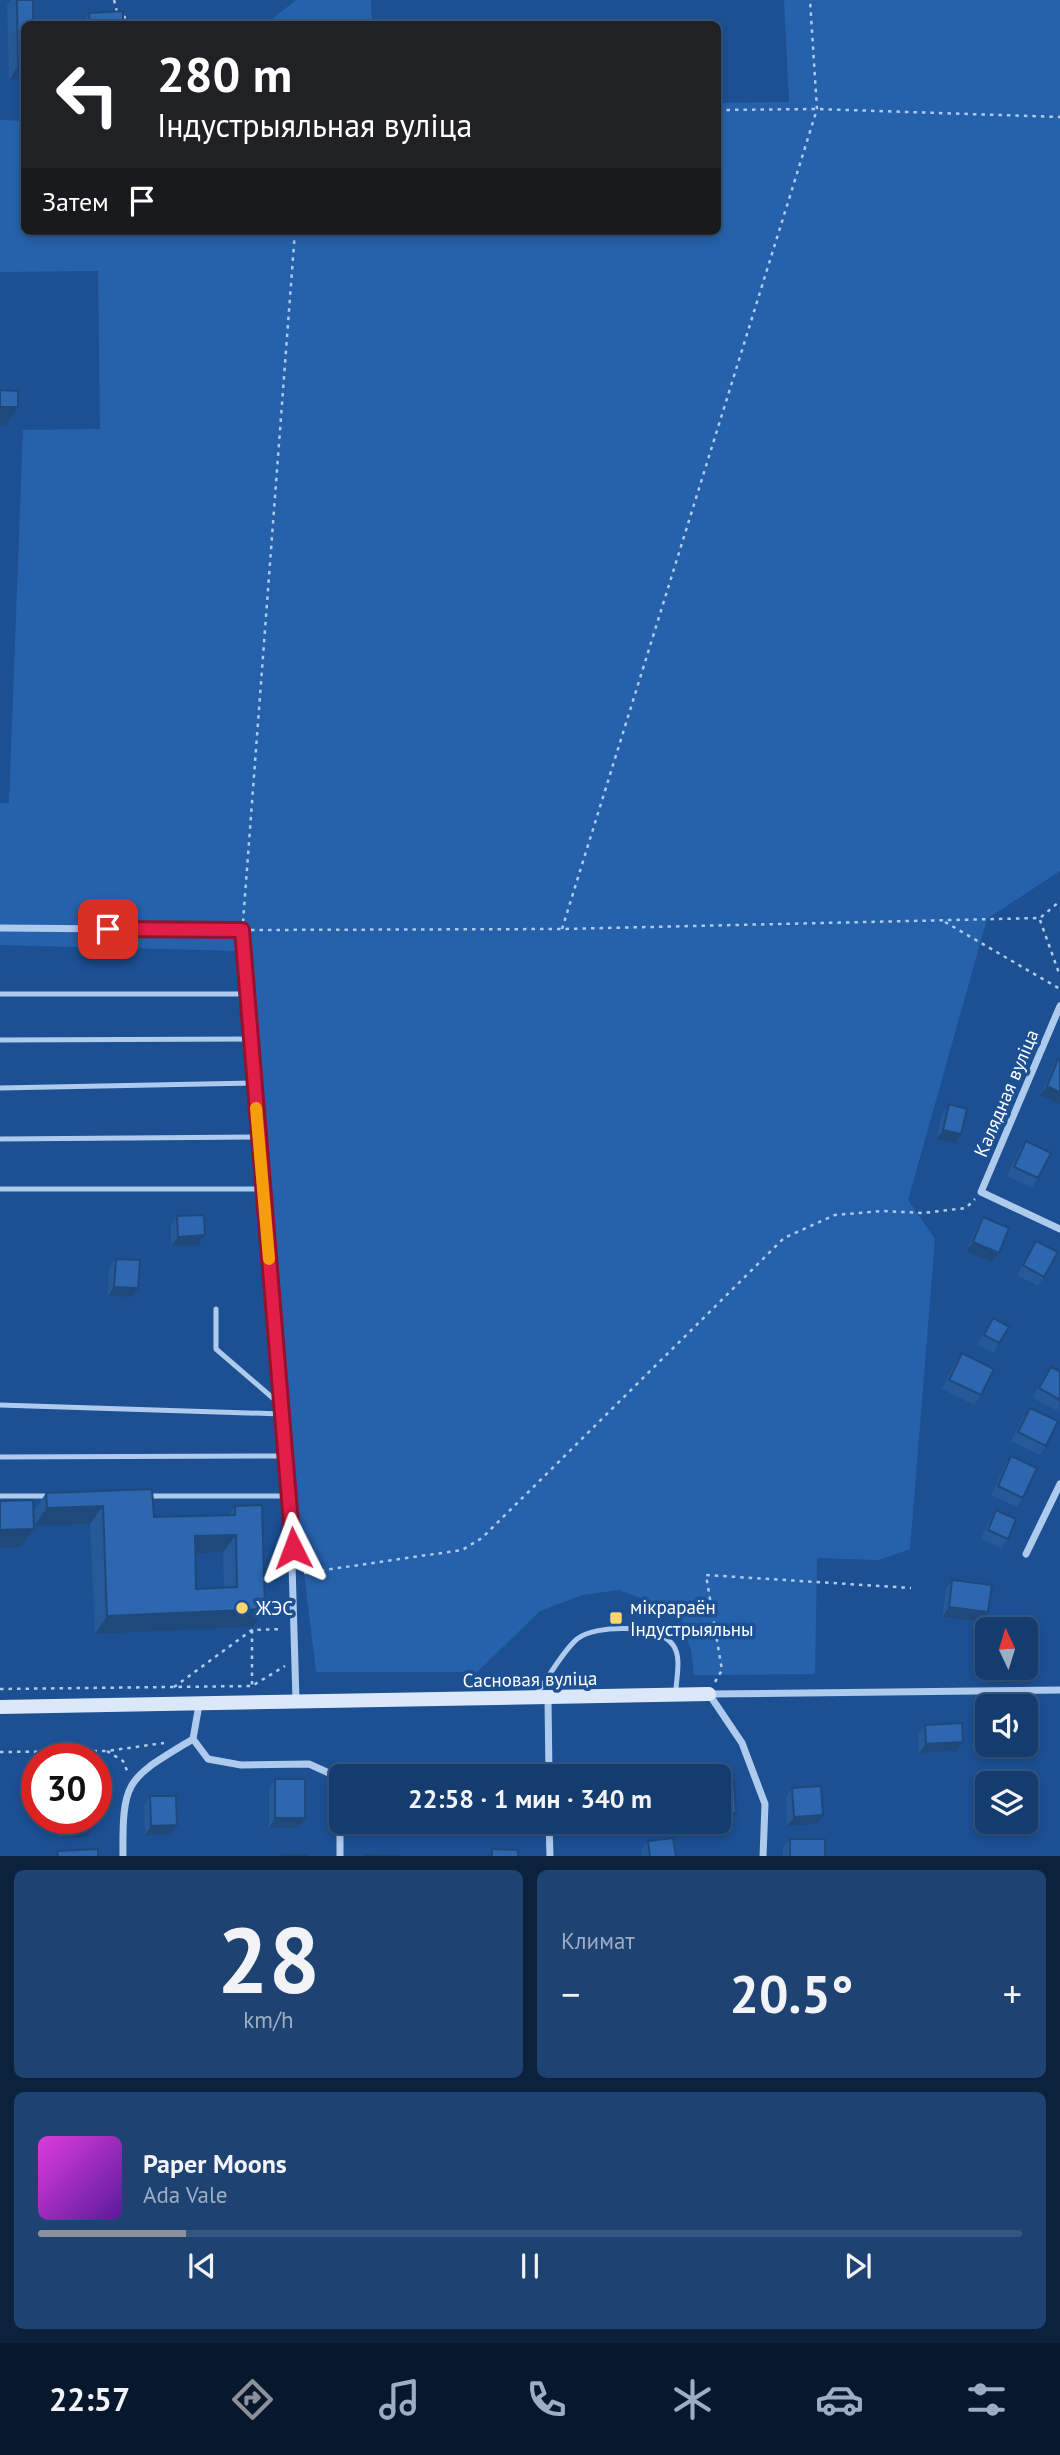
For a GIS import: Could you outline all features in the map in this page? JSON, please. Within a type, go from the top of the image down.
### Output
[{"type":"street","points":[[0,928],[242,930],[290,1496],[296,1700]]},
{"type":"street","name":"Калядная вуліца","points":[[981,1192],[1060,1006]]},
{"type":"street","points":[[981,1192],[1060,1229]]},
{"type":"street","points":[[1026,1555],[1060,1484]]},
{"type":"street","name":"Сасновая вуліца","points":[[0,1707],[199,1705],[296,1700],[548,1699],[709,1694],[1060,1690]]},
{"type":"street","points":[[709,1694],[742,1743],[765,1804],[763,1856]]},
{"type":"street","points":[[548,1699],[549,1764]]},
{"type":"street","points":[[199,1705],[193,1739],[208,1759],[242,1765],[309,1764],[329,1773]]},
{"type":"street","points":[[123,1856],[123,1819],[127,1791],[141,1771],[193,1739]]},
{"type":"street","points":[[340,1834],[340,1856]]},
{"type":"street","points":[[550,1834],[550,1856]]},
{"type":"lane","points":[[0,994],[247,994]]},
{"type":"lane","points":[[0,1041],[251,1039]]},
{"type":"lane","points":[[0,1088],[254,1083]]},
{"type":"lane","points":[[0,1139],[258,1137]]},
{"type":"lane","points":[[0,1189],[262,1189]]},
{"type":"lane","points":[[216,1309],[216,1349],[282,1410]]},
{"type":"lane","points":[[0,1405],[282,1410]]},
{"type":"lane","points":[[0,1457],[286,1456]]},
{"type":"lane","points":[[0,1496],[55,1496]]},
{"type":"lane","points":[[138,1496],[290,1496]]},
{"type":"lane","points":[[533,1699],[577,1639],[617,1629],[649,1630],[664,1635],[674,1645],[678,1655],[676,1695]]},
{"type":"path","points":[[114,0],[117,12],[130,21]]},
{"type":"path","points":[[562,929],[817,109],[810,0]]},
{"type":"path","points":[[721,110],[817,109],[1060,117]]},
{"type":"path","points":[[295,235],[242,930],[562,929],[1040,918],[1060,901]]},
{"type":"path","points":[[1040,918],[1060,976]]},
{"type":"path","points":[[943,921],[1060,989]]},
{"type":"path","points":[[294,1574],[461,1550],[482,1538],[784,1238],[835,1215],[882,1211],[923,1213],[967,1208],[981,1192]]},
{"type":"path","points":[[709,1694],[722,1671],[706,1575],[911,1588]]},
{"type":"path","points":[[174,1687],[252,1630],[295,1629]]},
{"type":"path","points":[[252,1630],[252,1686]]},
{"type":"path","points":[[0,1689],[252,1686],[284,1667],[295,1666]]},
{"type":"path","points":[[112,1750],[169,1742]]},
{"type":"path","points":[[0,1752],[21,1752]]},
{"type":"path","points":[[112,1754],[123,1760],[132,1784]]},
{"type":"shaded area","points":[[296,0],[371,0],[372,21],[270,21]]},
{"type":"shaded area","points":[[784,0],[1060,0],[1060,871],[987,919],[908,1200],[935,1239],[910,1549],[879,1560],[817,1558],[815,1674],[694,1675],[691,1650],[680,1621],[656,1604],[619,1590],[582,1595],[540,1611],[477,1672],[316,1672],[281,1382],[241,951],[0,945],[0,803],[9,803],[23,430],[100,429],[98,271],[0,272],[0,120],[21,121],[21,235],[721,235],[721,103],[789,102]]},
{"type":"building","points":[[17,0],[33,0],[33,21],[21,21],[21,66],[18,66]]},
{"type":"building","points":[[123,11],[123,21],[90,21],[89,13]]},
{"type":"building","points":[[0,390],[18,391],[18,407],[0,407]]},
{"type":"building","points":[[1058,1059],[1060,1060],[1060,1092],[1047,1086]]},
{"type":"building","points":[[949,1104],[967,1109],[961,1134],[943,1130]]},
{"type":"building","points":[[1026,1141],[1051,1153],[1038,1178],[1014,1167]]},
{"type":"building","points":[[204,1215],[205,1235],[178,1237],[177,1216]]},
{"type":"building","points":[[983,1217],[1009,1228],[999,1253],[973,1242]]},
{"type":"building","points":[[1036,1241],[1058,1252],[1044,1277],[1023,1265]]},
{"type":"building","points":[[116,1259],[140,1260],[138,1288],[114,1287]]},
{"type":"building","points":[[993,1318],[1009,1327],[999,1343],[984,1335]]},
{"type":"building","points":[[962,1353],[994,1369],[981,1395],[949,1380]]},
{"type":"building","points":[[1051,1367],[1060,1372],[1060,1400],[1039,1388]]},
{"type":"building","points":[[1030,1408],[1058,1421],[1046,1446],[1018,1432]]},
{"type":"building","points":[[1011,1456],[1037,1468],[1023,1498],[998,1486]]},
{"type":"building","points":[[152,1489],[154,1517],[235,1515],[235,1506],[262,1505],[265,1609],[107,1616],[103,1506],[47,1508],[46,1493]],"holes":[[[236,1535],[237,1587],[196,1589],[195,1536]]]},
{"type":"building","points":[[33,1500],[34,1529],[0,1530],[0,1501]]},
{"type":"building","points":[[996,1510],[1016,1519],[1008,1539],[988,1530]]},
{"type":"building","points":[[952,1580],[992,1585],[988,1612],[949,1607]]},
{"type":"building","points":[[962,1723],[963,1742],[926,1744],[925,1725]]},
{"type":"building","points":[[275,1779],[305,1779],[305,1818],[275,1818]]},
{"type":"building","points":[[731,1783],[734,1783],[736,1813],[731,1813]]},
{"type":"building","points":[[821,1786],[823,1815],[794,1817],[792,1788]]},
{"type":"building","points":[[150,1796],[176,1796],[177,1825],[151,1826]]},
{"type":"building","points":[[673,1838],[676,1856],[650,1856],[648,1841]]},
{"type":"building","points":[[790,1839],[825,1839],[825,1856],[790,1856]]},
{"type":"building","points":[[98,1849],[98,1856],[58,1856],[57,1851]]},
{"type":"building","points":[[492,1849],[518,1850],[518,1856],[492,1856]]},
{"type":"slow traffic","points":[[256,1108],[269,1259]]},
{"type":"place","name":"ЖЭС","points":[[242,1608]]},
{"type":"place","name":"мікрараён Індустрыяльны","points":[[616,1618]]},
{"type":"route","points":[[108,929],[242,930],[293,1548]]}]
